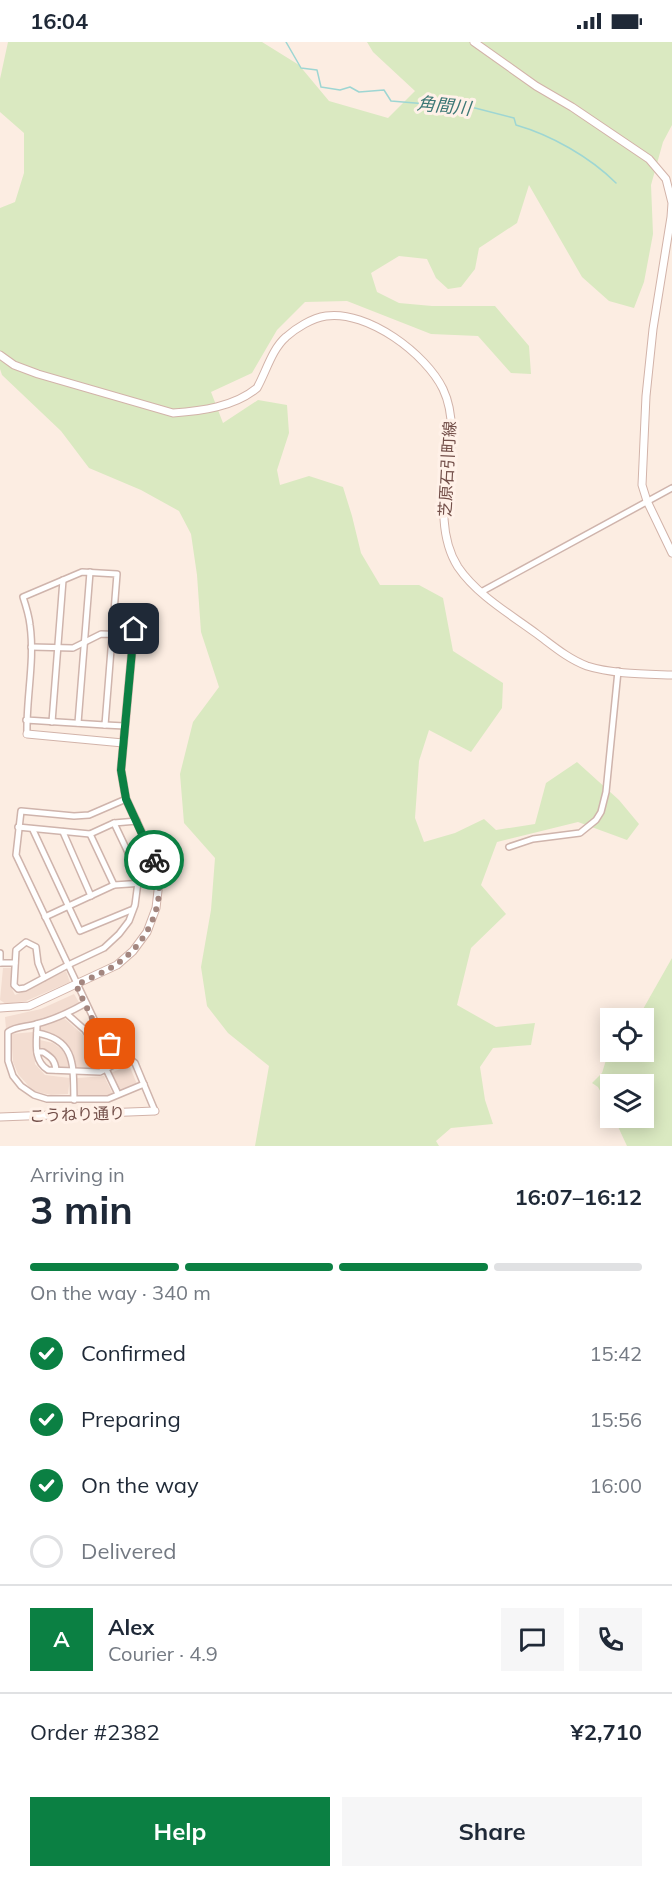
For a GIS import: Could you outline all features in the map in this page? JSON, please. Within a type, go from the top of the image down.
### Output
[{"type":"street","points":[[474,42],[536,86],[572,107],[649,159],[666,179],[672,203],[671,218],[653,329],[642,453],[642,485],[672,554]]},
{"type":"street","name":"芝原石引町線","points":[[0,356],[38,374],[173,412],[196,412],[251,393],[257,388],[283,340],[309,322],[321,317],[332,316],[360,321],[381,329],[403,342],[429,366],[444,391],[451,421],[444,519],[447,542],[457,565],[467,579],[481,592],[567,655],[586,666],[672,675]]},
{"type":"street","points":[[481,592],[672,488]]},
{"type":"street","points":[[105,725],[117,574],[82,572],[23,597],[30,624],[31,647],[27,734],[123,743]]},
{"type":"street","points":[[78,723],[90,572]]},
{"type":"street","points":[[52,722],[63,580]]},
{"type":"street","points":[[0,1008],[29,1006],[117,965],[133,951],[147,932],[156,908],[159,882],[154,859],[126,799],[121,770],[134,632],[101,634],[73,648],[31,647]]},
{"type":"street","points":[[509,847],[533,839],[580,832],[596,820],[601,812],[606,792],[618,671]]},
{"type":"street","points":[[26,720],[125,726]]},
{"type":"street","points":[[126,799],[89,814],[74,816],[21,811],[16,855],[100,1035],[135,1063],[155,1112]]},
{"type":"street","points":[[18,827],[90,834],[114,823],[136,821]]},
{"type":"street","points":[[44,978],[38,963],[36,947],[26,942],[16,950],[14,985],[18,989],[25,988],[104,948],[129,921],[131,910],[135,905],[138,882],[134,865],[114,823]]},
{"type":"street","points":[[33,830],[80,931],[131,910]]},
{"type":"street","points":[[63,832],[91,896]]},
{"type":"street","points":[[90,834],[114,885]]},
{"type":"street","points":[[45,917],[114,885],[159,882]]},
{"type":"street","points":[[0,953],[0,964],[15,963]]},
{"type":"street","points":[[86,1003],[67,1014],[8,1032],[8,1061],[13,1076],[21,1086],[34,1095],[47,1099],[108,1099],[144,1084]]},
{"type":"street","points":[[67,1014],[85,1030],[94,1044],[118,1094]]},
{"type":"street","points":[[37,1024],[37,1060],[48,1070],[100,1072],[129,1057]]},
{"type":"street","points":[[37,1033],[48,1035],[66,1048],[71,1057],[74,1072],[74,1100]]},
{"type":"street","points":[[37,1052],[43,1052],[51,1057],[56,1070]]},
{"type":"street","name":"こうねり通り","points":[[0,1117],[155,1112]]},
{"type":"shaded area","points":[[3,968],[12,968],[12,989],[15,995],[66,971],[70,982],[26,1001],[6,1004],[0,1000]]},
{"type":"shaded area","points":[[74,994],[80,1004],[66,1012],[6,1029],[5,1017],[41,1009]]},
{"type":"shaded area","points":[[64,1018],[83,1035],[92,1049],[99,1069],[76,1070],[73,1053],[65,1042],[52,1033],[40,1031],[39,1027]]},
{"type":"shaded area","points":[[33,1032],[35,1064],[45,1075],[70,1078],[68,1094],[51,1095],[33,1091],[18,1074],[13,1062],[11,1034]]},
{"type":"shaded area","points":[[40,1040],[53,1043],[61,1049],[67,1056],[70,1069],[58,1068],[52,1055],[40,1050]]},
{"type":"shaded area","points":[[129,1065],[137,1084],[118,1091],[111,1073]]},
{"type":"shaded area","points":[[104,1076],[113,1094],[77,1098],[77,1078]]},
{"type":"green space","points":[[8,42],[262,42],[299,65],[329,101],[388,118],[415,91],[373,52],[367,42],[672,42],[672,125],[663,142],[651,185],[653,234],[644,282],[634,308],[609,301],[582,277],[529,185],[517,223],[479,248],[475,269],[461,287],[448,289],[436,278],[427,259],[399,256],[371,273],[377,292],[399,303],[432,306],[495,306],[529,346],[531,374],[511,373],[478,336],[431,334],[347,301],[305,302],[277,330],[252,373],[211,392],[223,423],[258,400],[287,405],[289,433],[277,470],[280,485],[309,476],[343,487],[361,553],[380,585],[419,585],[443,598],[453,651],[503,683],[502,708],[471,752],[429,730],[419,761],[415,818],[424,842],[455,833],[484,819],[496,830],[535,824],[546,783],[577,762],[619,800],[639,824],[627,840],[578,822],[497,842],[481,885],[506,914],[471,948],[457,1005],[496,1027],[535,1023],[531,1045],[493,1048],[480,1067],[485,1100],[493,1124],[451,1128],[436,1141],[439,1146],[255,1146],[269,1066],[228,1033],[207,1006],[201,967],[211,910],[215,858],[184,823],[180,774],[193,722],[219,687],[201,632],[197,575],[191,534],[179,511],[141,490],[89,468],[61,431],[2,375],[0,369],[0,208],[15,202],[24,173],[24,133],[0,112],[0,79]]},
{"type":"green space","points":[[672,958],[672,1146],[627,1146],[619,1128],[654,1128],[654,1074],[601,1074],[605,1062],[654,1062],[654,1008],[644,1008]]},
{"type":"green space","points":[[600,1075],[600,1091],[592,1083]]},
{"type":"waterway","name":"角間川","points":[[286,42],[301,68],[317,70],[321,87],[340,90],[350,87],[359,92],[384,90],[391,101],[475,108],[514,118],[516,125],[569,148],[594,164],[616,183]]},
{"type":"way so far","points":[[110,1044],[100,1035],[76,985],[117,965],[133,951],[147,932],[156,908],[159,882],[154,860]]},
{"type":"route","points":[[134,629],[121,770],[126,799],[154,860]]}]
